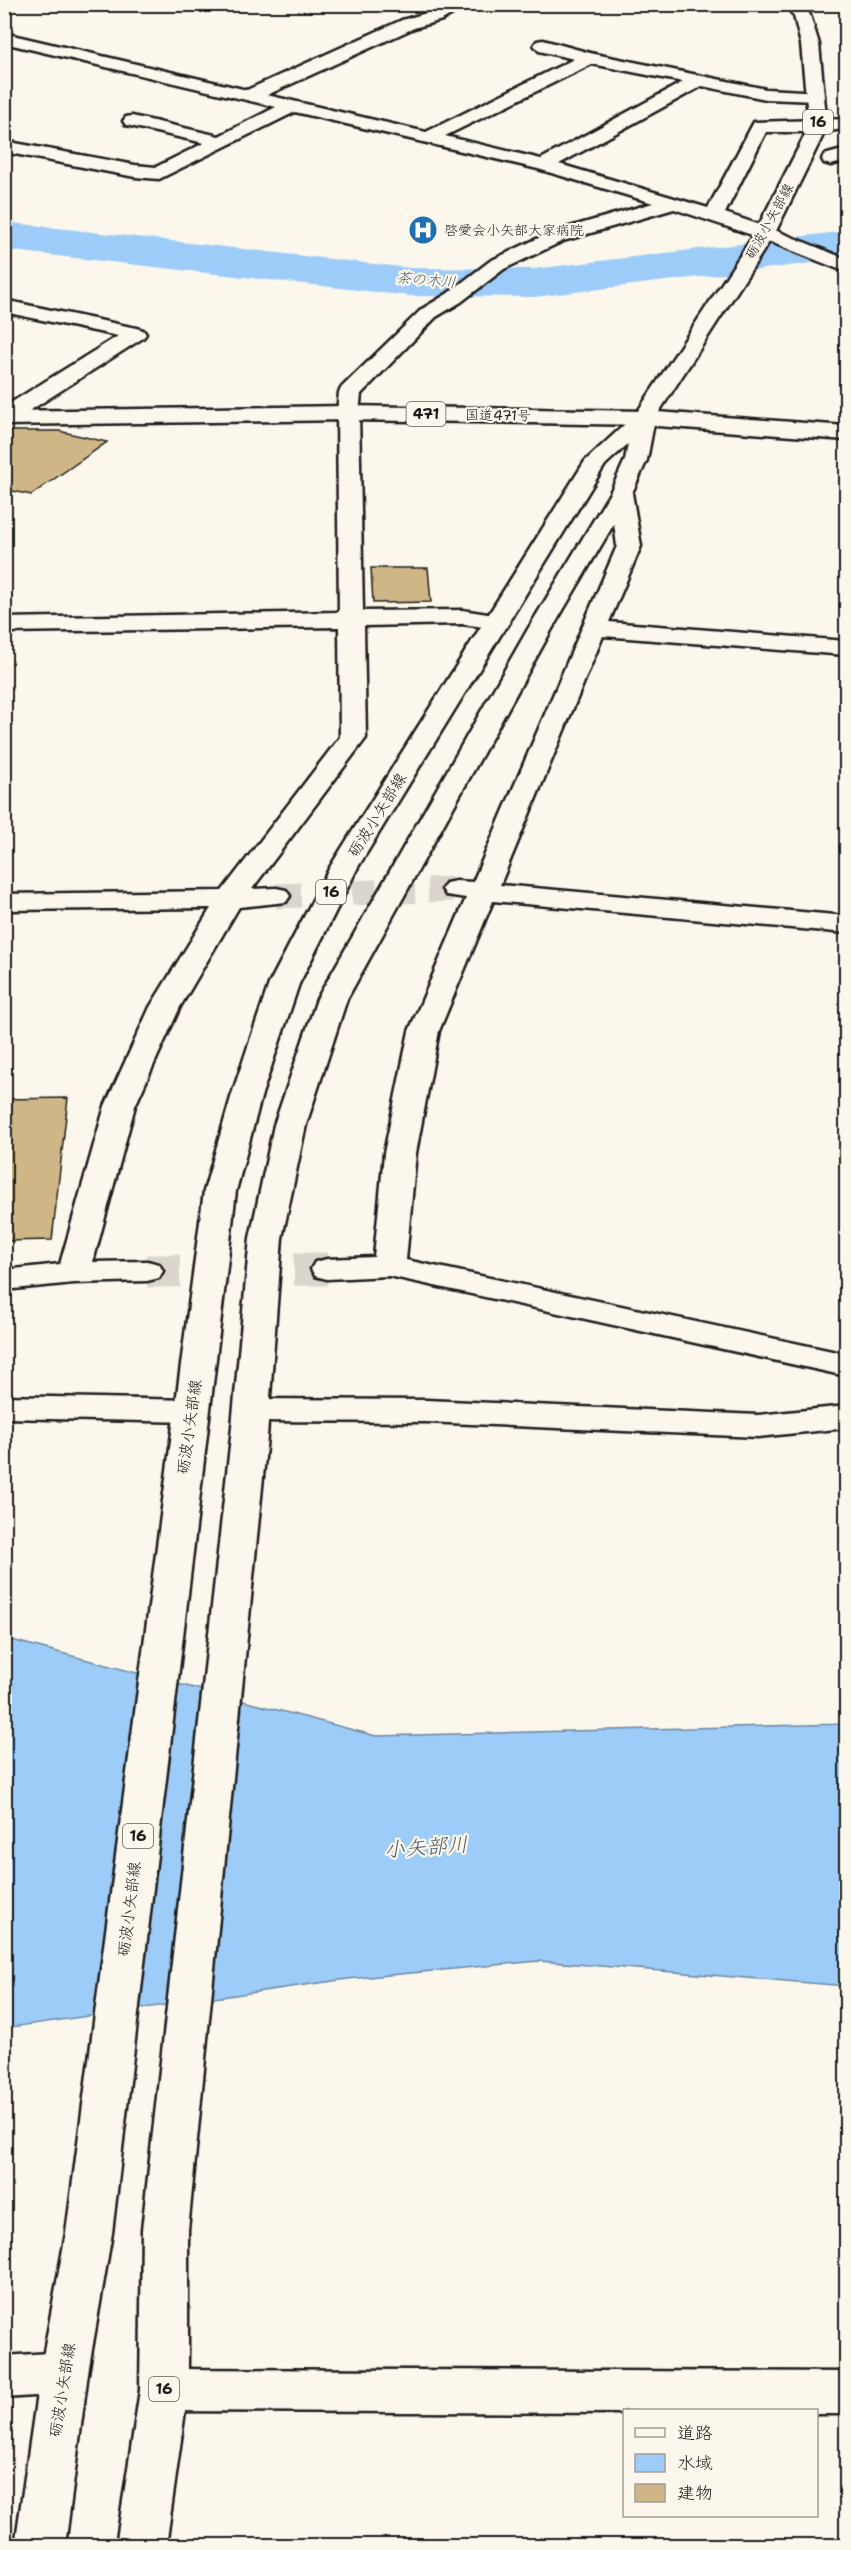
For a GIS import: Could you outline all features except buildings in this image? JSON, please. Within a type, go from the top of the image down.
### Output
[{"type":"main road","points":[[251,95],[408,24],[436,16],[461,4]]},
{"type":"main road","name":"16","points":[[792,4],[802,15],[810,44],[818,127]]},
{"type":"main road","points":[[4,38],[543,165],[714,216],[765,233],[846,266]]},
{"type":"main road","points":[[543,45],[590,58],[766,94],[815,96]]},
{"type":"main road","points":[[430,137],[590,58]]},
{"type":"main road","points":[[543,165],[699,81]]},
{"type":"main road","points":[[714,216],[760,126],[766,94]]},
{"type":"main road","points":[[4,146],[135,171],[159,173],[293,106]]},
{"type":"main road","points":[[132,121],[223,142]]},
{"type":"main road","points":[[760,126],[818,127],[846,124]]},
{"type":"main road","name":"砺波小矢部線","points":[[40,2546],[64,2373],[89,2233],[220,1191],[247,1094],[284,984],[344,867],[498,622],[596,460],[644,418],[765,233],[818,127]]},
{"type":"main road","points":[[74,1273],[120,1106],[165,1007],[230,899],[353,738],[348,412],[350,392],[429,313],[454,298],[497,265],[556,237],[674,203]]},
{"type":"main road","points":[[4,306],[136,334],[4,418]]},
{"type":"main road","name":"国道471号","points":[[4,418],[348,412],[644,418],[846,433]]},
{"type":"main road","name":"砺波小矢部線","points":[[141,2546],[164,2390],[165,2230],[250,1424],[266,1238],[290,1125],[332,999],[528,649],[621,493],[636,460],[644,418]]},
{"type":"main road","points":[[389,1266],[400,1154],[424,1031],[470,889],[594,628],[628,546],[621,493]]},
{"type":"main road","points":[[4,625],[462,617],[498,622]]},
{"type":"main road","points":[[594,628],[846,648]]},
{"type":"main road","points":[[470,889],[846,925]]},
{"type":"main road","points":[[4,902],[230,899],[276,896]]},
{"type":"main road","points":[[327,1269],[389,1266],[846,1365]]},
{"type":"main road","points":[[4,1280],[74,1273],[147,1272]]},
{"type":"main road","points":[[4,1407],[189,1425]]},
{"type":"main road","points":[[250,1424],[426,1411],[758,1426],[846,1417]]},
{"type":"main road","points":[[4,2377],[64,2373]]},
{"type":"main road","points":[[164,2390],[846,2393]]},
{"type":"water","name":"小矢部川","points":[[4,1638],[376,1736],[846,1724],[846,1986],[539,1961],[347,1979],[5,2028]]},
{"type":"waterway","name":"茶の木川","points":[[4,236],[410,282],[534,283],[846,245]]},
{"type":"tunnel","points":[[276,896],[456,889]]},
{"type":"tunnel","points":[[147,1271],[327,1269]]},
{"type":"place","name":"啓愛会小矢部大家病院","points":[[423,230]]}]
